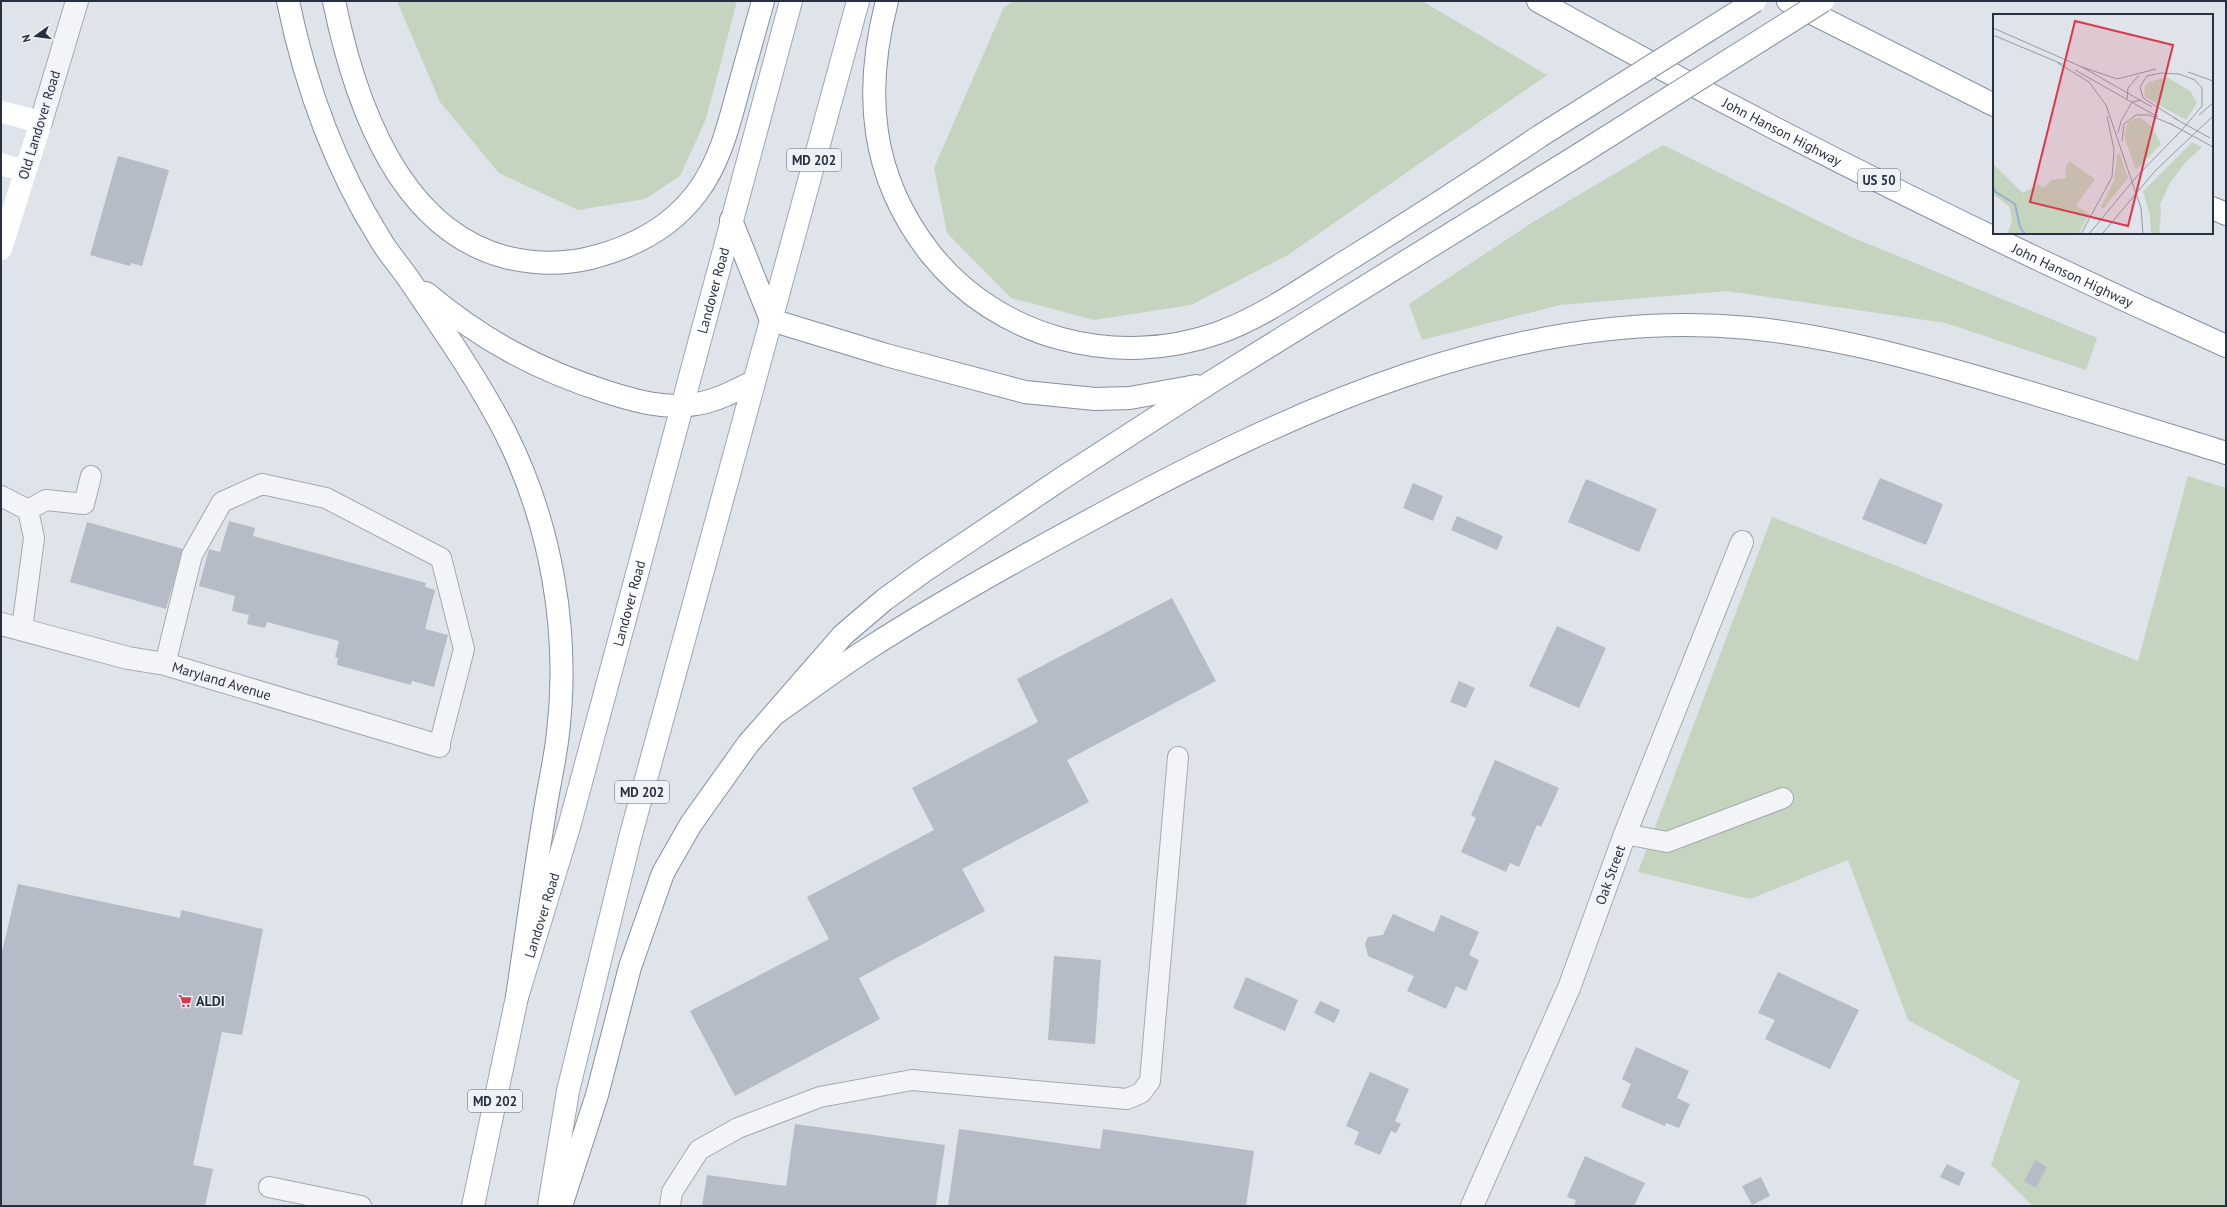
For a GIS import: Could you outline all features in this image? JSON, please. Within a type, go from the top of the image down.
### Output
[{"type":"main road","points":[[288,1],[302,61],[313,96],[359,204],[382,242],[407,277],[486,397],[506,433],[537,513],[554,589],[562,658],[558,732],[544,816],[518,997]]},
{"type":"main road","points":[[334,1],[352,67],[370,120],[389,160],[410,192],[434,217],[459,237],[483,249],[515,259],[545,264],[573,262],[600,255],[653,233],[672,220],[697,193],[715,162],[725,138],[763,1]]},
{"type":"main road","name":"Landover Road","points":[[473,1206],[518,997],[569,827],[791,1]]},
{"type":"main road","name":"MD 202","points":[[549,1206],[568,1091],[662,717],[858,1]]},
{"type":"main road","points":[[887,1],[878,41],[874,75],[873,103],[879,149],[888,179],[899,206],[916,234],[937,262],[962,286],[992,310],[1024,327],[1053,337],[1082,344],[1113,348],[1169,345],[1214,334],[1243,322],[1322,276],[1540,136],[1755,1]]},
{"type":"main road","name":"John Hanson Highway","points":[[1538,1],[1615,44],[1934,208],[2097,288],[2226,346]]},
{"type":"main road","points":[[1788,1],[1993,104]]},
{"type":"main road","points":[[560,1206],[597,1095],[630,967],[663,873],[691,824],[717,785],[748,744],[843,635],[884,600],[995,522],[1211,382],[1580,154],[1823,1]]},
{"type":"main road","points":[[1,112],[41,122]]},
{"type":"main road","name":"Old Landover Road","points":[[1,249],[41,122]]},
{"type":"main road","points":[[1,164],[25,171]]},
{"type":"main road","points":[[2213,208],[2226,214]]},
{"type":"main road","points":[[731,220],[771,320],[886,355],[990,384],[1052,395],[1095,399],[1130,398],[1167,393],[1211,382]]},
{"type":"main road","points":[[407,277],[448,312],[509,351],[542,369],[627,399],[663,405],[681,406],[717,399],[753,382]]},
{"type":"main road","points":[[776,713],[864,651],[922,615],[1062,535],[1216,455],[1307,414],[1390,381],[1505,347],[1552,337],[1600,330],[1698,325],[1748,328],[1800,334],[1908,357],[2035,393],[2226,453]]},
{"type":"street","name":"Old Landover Road","points":[[41,122],[77,1]]},
{"type":"street","name":"Oak Street","points":[[1472,1206],[1569,988],[1625,834],[1742,542]]},
{"type":"street","name":"Maryland Avenue","points":[[1,624],[128,658],[165,664],[439,746]]},
{"type":"lane","points":[[28,510],[46,500],[84,504],[91,476]]},
{"type":"lane","points":[[165,664],[192,555],[222,502],[262,484],[326,498],[441,558],[464,649],[439,746]]},
{"type":"lane","points":[[1,496],[28,510]]},
{"type":"lane","points":[[22,629],[34,538],[28,510]]},
{"type":"lane","points":[[670,1206],[672,1192],[699,1150],[738,1128],[820,1097],[912,1080],[1127,1099],[1141,1093],[1150,1081],[1178,757]]},
{"type":"lane","points":[[1625,834],[1667,842],[1783,798]]},
{"type":"lane","points":[[269,1187],[362,1206]]},
{"type":"green space","points":[[397,1],[737,1],[706,119],[680,176],[645,199],[578,210],[499,173],[440,102]]},
{"type":"green space","points":[[1014,1],[1422,1],[1547,75],[1288,255],[1191,305],[1094,320],[1011,298],[947,233],[934,168],[1004,7]]},
{"type":"green space","points":[[1663,145],[1849,236],[2097,338],[2086,370],[1946,323],[1727,291],[1560,305],[1422,340],[1409,304],[1533,222]]},
{"type":"green space","points":[[2188,476],[2226,488],[2226,1206],[2033,1206],[1991,1165],[2020,1081],[1908,1020],[1848,860],[1750,899],[1638,872],[1772,517],[2138,661]]},
{"type":"building","points":[[118,156],[169,170],[142,266],[131,263],[130,266],[90,255]]},
{"type":"building","points":[[1880,478],[1943,504],[1926,545],[1862,519]]},
{"type":"building","points":[[1586,479],[1657,509],[1639,552],[1568,522]]},
{"type":"building","points":[[1413,483],[1443,496],[1433,521],[1403,508]]},
{"type":"building","points":[[1457,516],[1503,536],[1497,550],[1451,530]]},
{"type":"building","points":[[229,521],[255,528],[253,536],[426,583],[425,587],[435,590],[425,629],[448,635],[434,687],[412,681],[411,685],[337,665],[338,658],[335,657],[339,641],[267,622],[265,628],[247,624],[249,615],[232,611],[235,596],[199,586],[209,549],[220,552]]},
{"type":"building","points":[[87,522],[183,549],[166,609],[70,582]]},
{"type":"building","points":[[1172,598],[1216,681],[1067,760],[1089,802],[962,869],[985,911],[859,978],[880,1019],[735,1096],[690,1011],[829,939],[807,897],[934,830],[912,788],[1038,722],[1017,679]]},
{"type":"building","points":[[1557,626],[1606,648],[1579,708],[1529,686]]},
{"type":"building","points":[[1459,681],[1475,688],[1466,708],[1450,702]]},
{"type":"building","points":[[1495,760],[1559,788],[1541,827],[1537,825],[1519,867],[1510,863],[1506,872],[1461,852],[1476,818],[1471,815]]},
{"type":"building","points":[[18,884],[180,918],[181,910],[263,929],[242,1035],[222,1032],[193,1165],[213,1169],[205,1206],[1,1206],[1,956]]},
{"type":"building","points":[[1393,914],[1434,932],[1441,915],[1479,932],[1469,955],[1479,960],[1466,991],[1456,986],[1446,1009],[1407,991],[1414,976],[1368,956],[1365,944],[1368,937],[1383,935]]},
{"type":"building","points":[[1054,956],[1101,960],[1095,1044],[1048,1040]]},
{"type":"building","points":[[1778,972],[1859,1010],[1830,1069],[1765,1039],[1775,1020],[1758,1013]]},
{"type":"building","points":[[1246,977],[1298,1000],[1285,1031],[1233,1008]]},
{"type":"building","points":[[1320,1001],[1340,1010],[1334,1023],[1314,1013]]},
{"type":"building","points":[[1636,1047],[1689,1071],[1677,1098],[1690,1104],[1679,1128],[1666,1123],[1665,1126],[1621,1107],[1631,1084],[1622,1079]]},
{"type":"building","points":[[1370,1072],[1409,1089],[1395,1121],[1401,1124],[1396,1133],[1391,1131],[1380,1155],[1354,1144],[1359,1132],[1346,1126]]},
{"type":"building","points":[[795,1124],[945,1145],[936,1206],[702,1206],[707,1175],[786,1186]]},
{"type":"building","points":[[959,1129],[1100,1149],[1103,1129],[1254,1151],[1246,1206],[948,1206]]},
{"type":"building","points":[[1585,1156],[1645,1183],[1634,1206],[1574,1206],[1576,1200],[1567,1197]]},
{"type":"building","points":[[2035,1160],[2047,1167],[2036,1188],[2024,1181]]},
{"type":"building","points":[[1947,1164],[1965,1173],[1959,1186],[1940,1177]]},
{"type":"building","points":[[1761,1177],[1770,1196],[1752,1205],[1742,1186]]},
{"type":"place","name":"ALDI","points":[[185,1001]]}]
